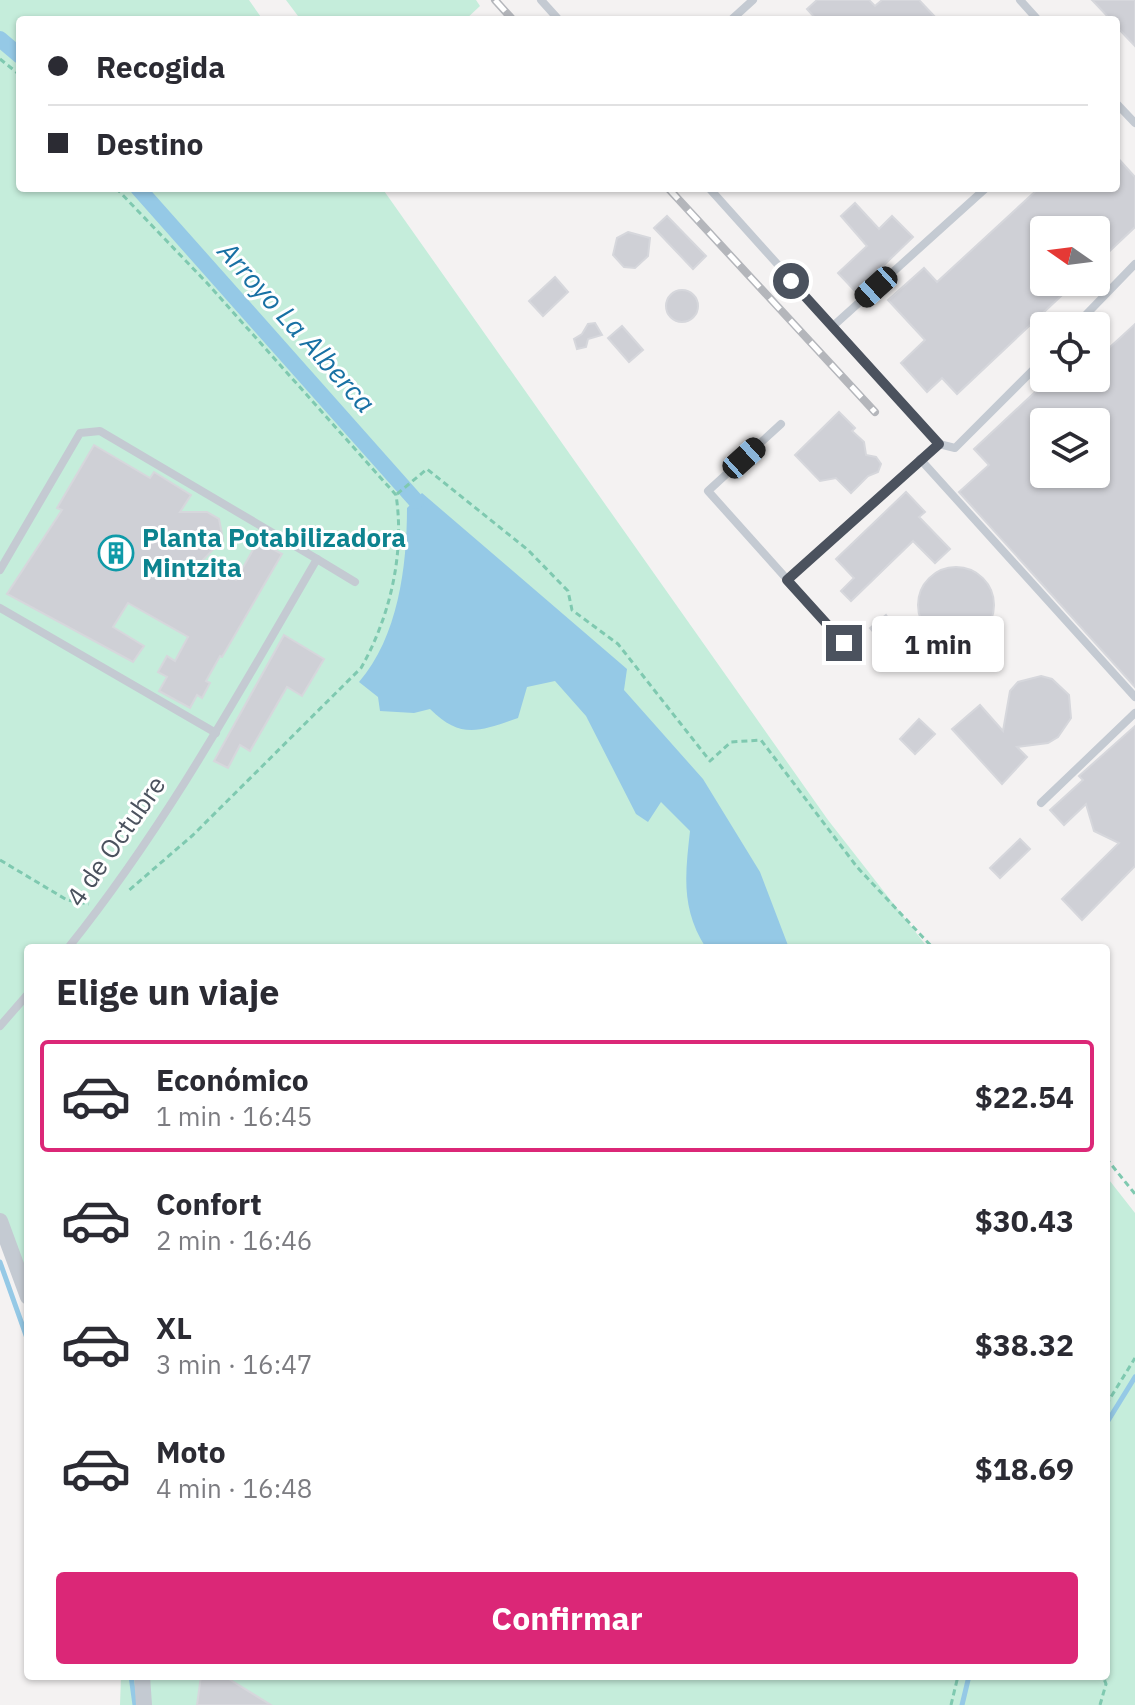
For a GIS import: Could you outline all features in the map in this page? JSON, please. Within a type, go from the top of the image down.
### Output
[{"type":"street","points":[[0,1221],[24,1286]]},
{"type":"street","points":[[142,1680],[144,1705]]},
{"type":"lane","points":[[541,0],[555,16]]},
{"type":"lane","points":[[735,16],[753,0]]},
{"type":"lane","points":[[1020,0],[1034,16]]},
{"type":"lane","points":[[1120,107],[1135,123]]},
{"type":"lane","points":[[713,192],[939,444],[955,448],[1030,373]]},
{"type":"lane","points":[[832,327],[982,192]]},
{"type":"lane","points":[[1089,312],[1135,264]]},
{"type":"lane","points":[[781,424],[708,491],[844,643]]},
{"type":"lane","points":[[0,570],[80,433],[100,431],[355,582]]},
{"type":"lane","points":[[787,580],[939,444]]},
{"type":"lane","points":[[920,459],[1135,697]]},
{"type":"lane","name":"4 de Octubre","points":[[71,944],[125,876],[201,759],[317,559]]},
{"type":"lane","points":[[0,608],[216,733]]},
{"type":"lane","points":[[1041,803],[1135,713]]},
{"type":"lane","points":[[0,1026],[24,999]]},
{"type":"path","points":[[0,59],[16,72]]},
{"type":"path","points":[[0,860],[67,900],[111,906],[193,835],[361,668],[373,646],[399,559],[397,494],[207,283],[120,192]]},
{"type":"path","points":[[397,494],[427,469],[528,550],[568,591],[572,610],[618,644],[710,761],[731,742],[761,740],[857,867],[929,944]]},
{"type":"path","points":[[1110,1163],[1135,1194]]},
{"type":"path","points":[[1110,1399],[1135,1358]]},
{"type":"path","points":[[951,1705],[957,1680]]},
{"type":"path","points":[[1100,1705],[1104,1680]]},
{"type":"green space","points":[[0,0],[249,0],[260,16],[16,16],[16,192],[385,192],[828,820],[925,944],[24,944],[24,1296],[0,1240]]},
{"type":"green space","points":[[286,0],[476,0],[480,6],[469,16],[298,16]]},
{"type":"green space","points":[[1110,1181],[1135,1213],[1135,1705],[120,1705],[121,1680],[1110,1680]]},
{"type":"water","points":[[422,493],[627,669],[624,690],[703,779],[760,872],[787,944],[704,944],[692,920],[687,892],[690,831],[661,802],[648,822],[636,814],[586,716],[555,681],[527,687],[518,718],[482,729],[461,729],[441,719],[430,709],[414,713],[380,711],[378,697],[359,682],[383,644],[398,600],[405,554],[407,508]]},
{"type":"building","points":[[817,0],[869,0],[875,6],[882,0],[919,0],[934,16],[813,16],[807,9]]},
{"type":"building","points":[[1092,0],[1135,0],[1135,46],[1120,30],[1120,16],[1107,16]]},
{"type":"building","points":[[1120,160],[1135,177],[1135,227],[1110,251],[1110,216],[1030,216],[1030,296],[1061,296],[1044,312],[1030,312],[1030,325],[957,394],[942,378],[927,392],[901,363],[925,340],[888,300],[924,268],[937,282],[1035,192],[1120,192]]},
{"type":"building","points":[[855,203],[879,229],[892,216],[913,237],[856,292],[838,273],[867,246],[841,216]]},
{"type":"building","points":[[667,216],[706,256],[693,269],[654,228]]},
{"type":"building","points":[[628,232],[650,238],[648,256],[635,268],[624,267],[613,255],[617,238]]},
{"type":"building","points":[[555,277],[568,292],[543,316],[529,301]]},
{"type":"building","points":[[682,290],[693,295],[698,306],[693,317],[682,322],[671,317],[666,306],[671,295]]},
{"type":"building","points":[[595,323],[602,335],[588,339],[586,347],[577,349],[574,339],[582,334],[588,324]]},
{"type":"building","points":[[1135,324],[1135,687],[959,492],[989,465],[974,449],[1035,392],[1110,392],[1110,347]]},
{"type":"building","points":[[622,326],[643,350],[629,362],[608,338]]},
{"type":"building","points":[[839,412],[864,442],[866,455],[876,457],[881,464],[878,472],[868,476],[851,493],[836,478],[820,481],[795,455]]},
{"type":"building","points":[[94,445],[150,478],[154,472],[191,495],[180,512],[207,512],[219,519],[223,539],[202,561],[236,580],[258,541],[282,554],[206,681],[210,683],[202,698],[197,695],[190,708],[159,691],[167,677],[158,672],[167,656],[175,661],[188,637],[128,603],[113,627],[144,646],[133,662],[7,594],[62,510],[57,508]]},
{"type":"building","points":[[906,492],[925,512],[919,517],[950,549],[935,563],[913,541],[851,601],[841,591],[854,578],[836,559]]},
{"type":"building","points":[[949,567],[963,567],[977,573],[988,584],[994,605],[991,620],[983,632],[963,643],[949,643],[935,637],[924,626],[918,612],[918,598],[924,584],[935,573]]},
{"type":"building","points":[[886,615],[909,649],[897,659],[870,628]]},
{"type":"building","points":[[284,635],[324,659],[302,696],[287,687],[250,751],[240,745],[228,768],[214,761]]},
{"type":"building","points":[[1041,676],[1052,679],[1069,695],[1071,718],[1058,737],[1048,743],[1017,747],[1027,757],[1002,784],[952,729],[980,705],[1003,731],[1010,691],[1018,682]]},
{"type":"building","points":[[919,719],[935,734],[915,754],[900,739]]},
{"type":"building","points":[[1135,726],[1135,866],[1082,920],[1062,899],[1119,843],[1094,831],[1086,804],[1064,825],[1050,810],[1083,780],[1079,776]]},
{"type":"building","points":[[1020,839],[1030,849],[1000,878],[990,868]]},
{"type":"building","points":[[200,1680],[230,1680],[271,1705],[197,1705]]},
{"type":"waterway","name":"Arroyo La Alberca","points":[[0,39],[16,53]]},
{"type":"waterway","name":"Arroyo La Alberca","points":[[142,192],[416,501]]},
{"type":"waterway","points":[[0,1262],[24,1330]]},
{"type":"waterway","points":[[1110,1418],[1135,1377]]},
{"type":"waterway","points":[[132,1680],[135,1705]]},
{"type":"waterway","points":[[962,1705],[968,1680]]},
{"type":"railway","points":[[495,0],[509,16]]},
{"type":"railway","points":[[672,192],[875,412]]},
{"type":"place","name":"Planta Potabilizadora Mintzita","points":[[116,553]]},
{"type":"route","points":[[791,281],[939,444],[787,580],[844,643]]}]
